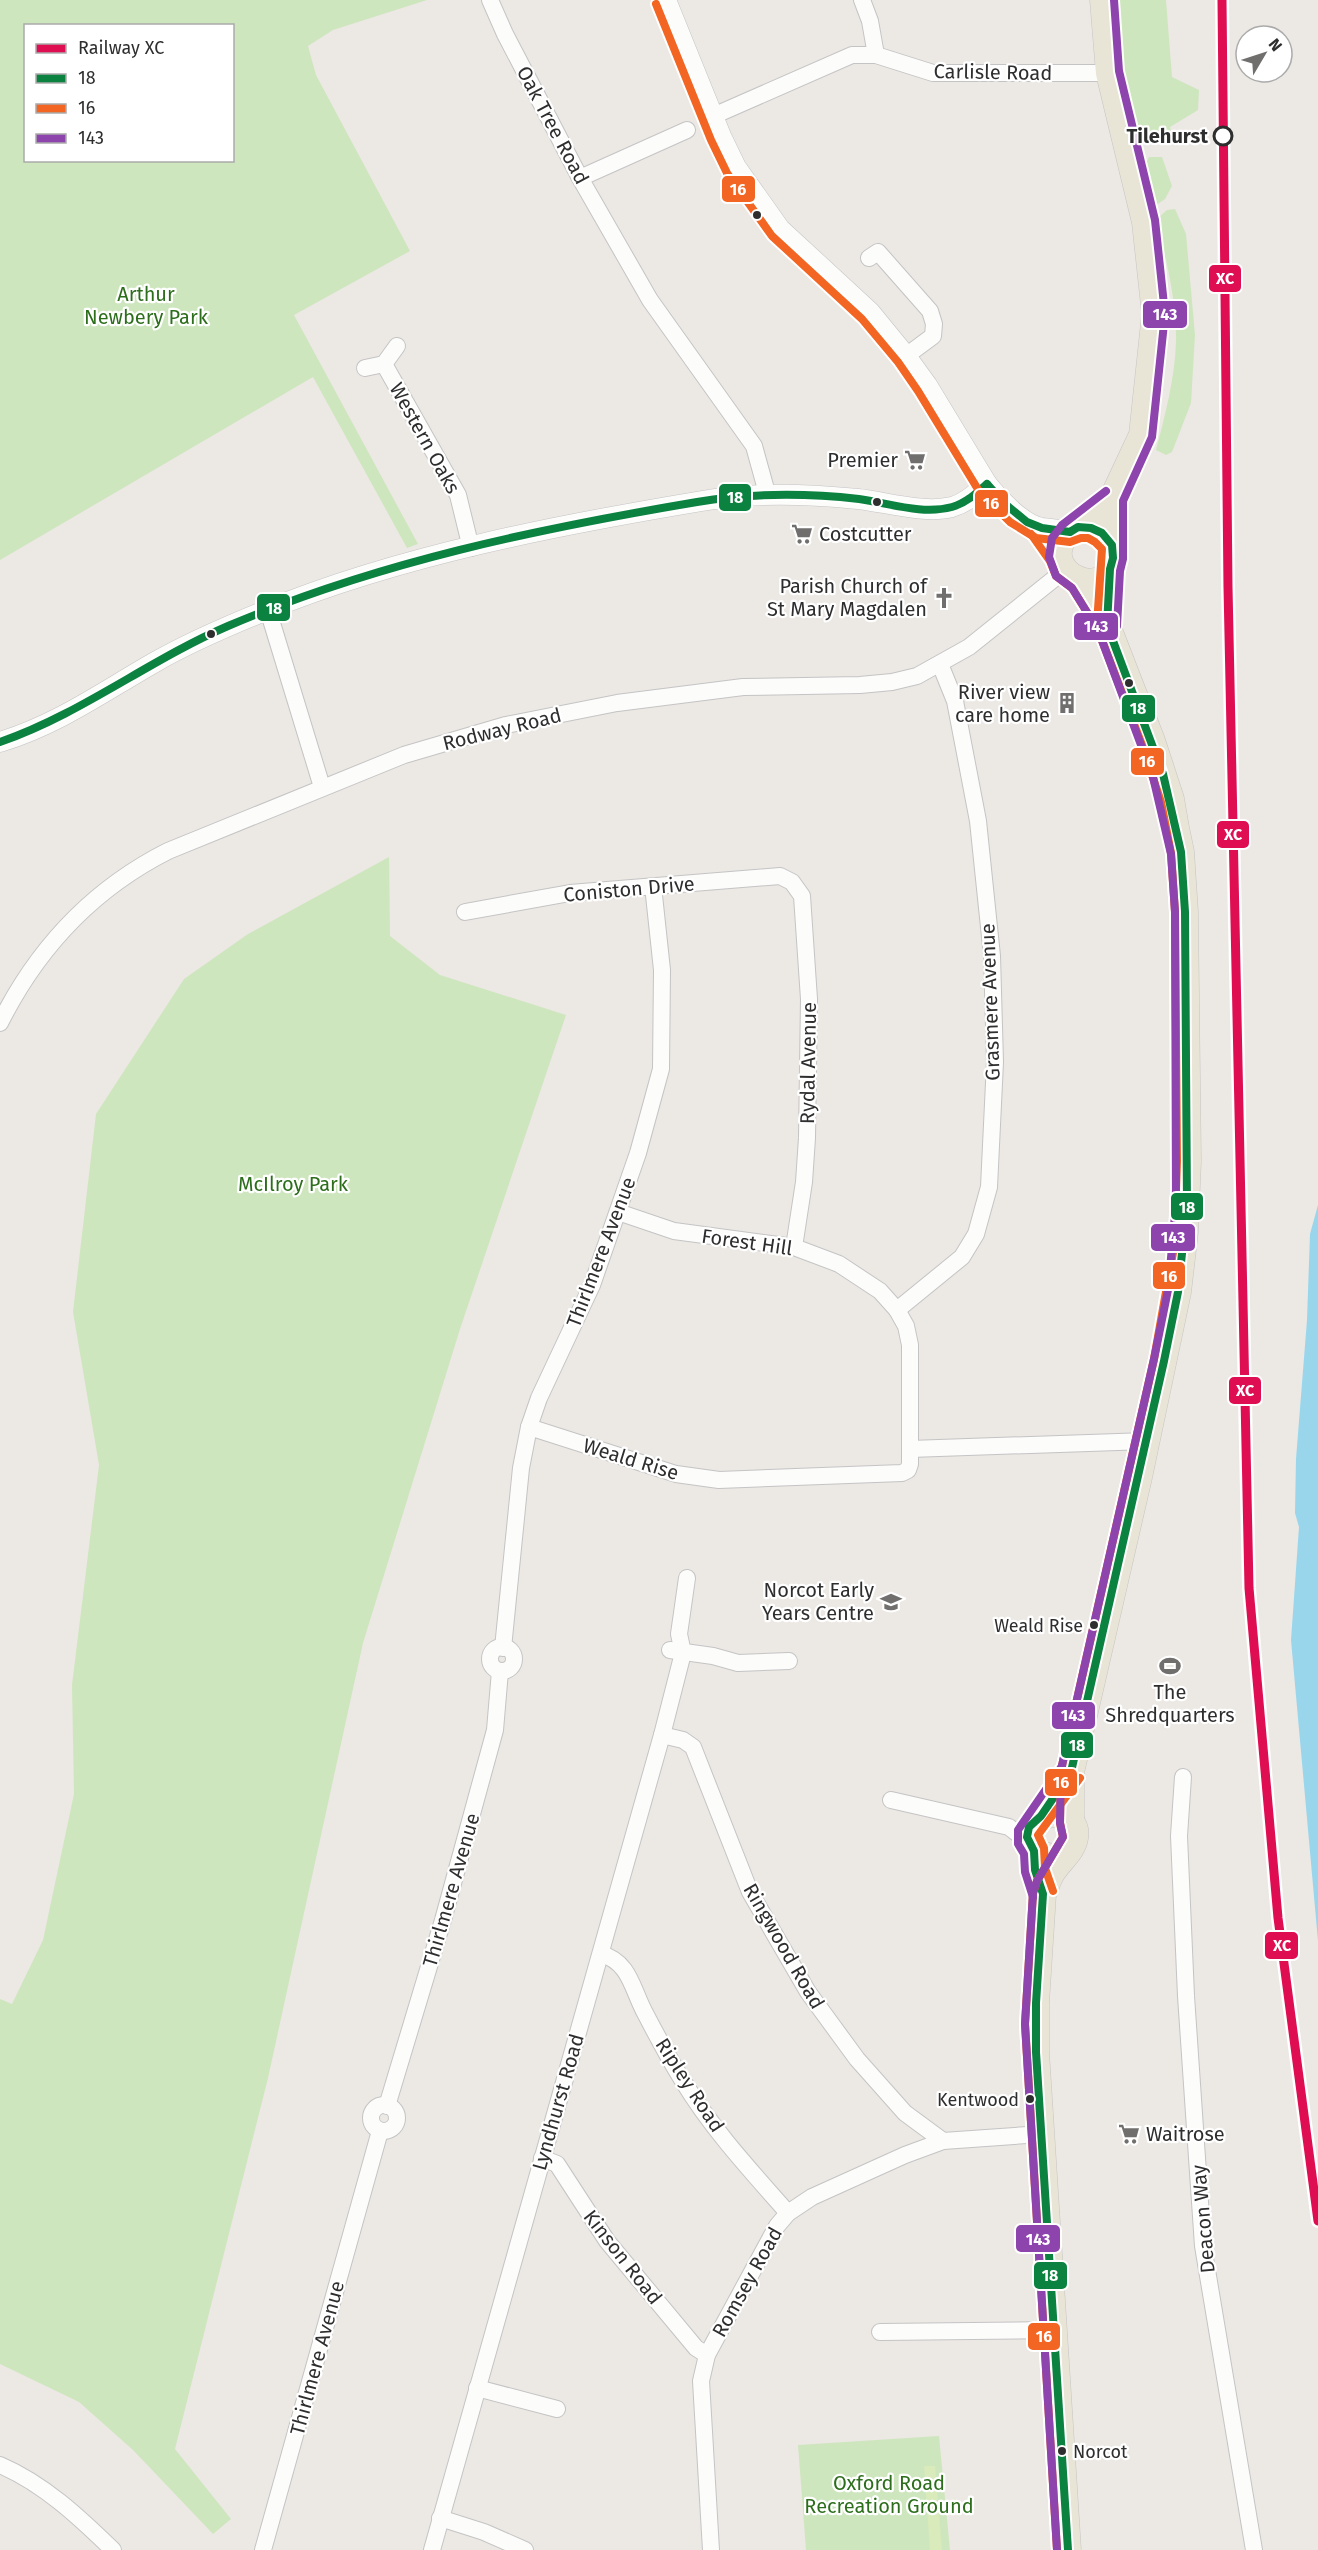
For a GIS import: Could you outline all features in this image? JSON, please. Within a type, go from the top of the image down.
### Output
[{"type":"main road","points":[[1103,0],[1109,73],[1145,222],[1155,314],[1142,435],[1112,499],[1107,625]]},
{"type":"main road","points":[[1071,1823],[1071,1772],[1147,1441],[1178,1292],[1185,1232],[1188,1161],[1185,912],[1181,852],[1171,799],[1152,741],[1107,625],[1068,569],[1062,542],[1112,499]]},
{"type":"main road","points":[[1068,569],[1097,580],[1103,577],[1111,557],[1107,537],[1097,530],[1074,530]]},
{"type":"main road","points":[[1043,1894],[1035,1870],[1029,1831],[1071,1772]]},
{"type":"main road","points":[[1029,1831],[1054,1814],[1066,1818],[1071,1823],[1076,1837],[1051,1874],[1043,1894],[1035,2031],[1068,2550]]},
{"type":"main road","points":[[1029,1831],[1048,1858],[1062,1857]]},
{"type":"street","name":"Oak Tree Road","points":[[490,0],[505,34],[580,178],[650,300],[754,446],[767,493]]},
{"type":"street","points":[[666,0],[736,167],[780,229],[870,312],[927,385],[987,484],[1006,506],[1040,528],[1068,569]]},
{"type":"street","points":[[862,0],[870,21],[876,55]]},
{"type":"street","name":"Carlisle Road","points":[[713,116],[852,56],[876,55],[933,73],[1109,73]]},
{"type":"street","points":[[580,178],[687,130]]},
{"type":"street","points":[[869,258],[878,252],[930,311],[934,324],[933,336],[906,356]]},
{"type":"street","name":"Western Oaks","points":[[365,368],[384,364],[397,346]]},
{"type":"street","name":"Western Oaks","points":[[384,364],[458,495],[471,548]]},
{"type":"street","points":[[0,742],[41,728],[178,649],[268,610],[340,584],[429,557],[652,509],[725,497],[767,493],[801,494],[903,506],[942,508],[961,503],[987,484]]},
{"type":"street","points":[[1040,528],[1074,530]]},
{"type":"street","name":"Rodway Road","points":[[0,1023],[12,998],[50,945],[86,906],[122,876],[168,851],[404,755],[506,725],[617,703],[743,687],[860,685],[892,682],[916,676],[969,647],[1068,569]]},
{"type":"street","points":[[268,610],[322,787]]},
{"type":"street","name":"Grasmere Avenue","points":[[897,1310],[962,1257],[976,1234],[989,1187],[995,1062],[992,956],[978,821],[955,701],[940,664]]},
{"type":"street","name":"Coniston Drive","points":[[465,912],[570,893],[780,876],[792,882]]},
{"type":"street","name":"Rydal Avenue","points":[[792,882],[802,896],[809,999],[804,1182],[794,1247]]},
{"type":"street","name":"Thirlmere Avenue","points":[[263,2550],[380,2131],[388,2131],[397,2122],[396,2114],[387,2106],[443,1920],[495,1730],[501,1671],[508,1669],[513,1659],[509,1650],[503,1648],[521,1468],[529,1427],[539,1398],[592,1285],[638,1153],[661,1069],[662,970],[653,886]]},
{"type":"street","name":"Forest Hill","points":[[618,1212],[674,1232],[794,1247],[838,1264],[880,1291],[897,1310]]},
{"type":"street","points":[[897,1310],[906,1326],[910,1345],[910,1449],[1147,1441]]},
{"type":"street","name":"Weald Rise","points":[[529,1427],[676,1474],[719,1480],[902,1473],[908,1470],[910,1449]]},
{"type":"street","name":"Lyndhurst Road","points":[[432,2550],[662,1735],[687,1578]]},
{"type":"street","points":[[676,1652],[713,1656],[738,1663],[789,1661]]},
{"type":"street","name":"Ringwood Road","points":[[662,1735],[683,1740],[693,1747],[750,1892],[808,1992],[857,2059],[905,2113],[943,2141]]},
{"type":"street","name":"Deacon Way","points":[[1184,1777],[1180,1859],[1186,1996],[1203,2246],[1254,2550]]},
{"type":"street","points":[[891,1800],[1029,1831]]},
{"type":"street","name":"Ripley Road","points":[[601,1954],[614,1957],[625,1970],[643,2009],[683,2082],[734,2152],[789,2213]]},
{"type":"street","name":"Romsey Road","points":[[711,2550],[701,2381],[707,2355],[777,2226],[789,2213],[812,2197],[904,2155],[943,2141],[1042,2134]]},
{"type":"street","name":"Kinson Road","points":[[542,2158],[557,2164],[607,2241],[696,2348],[707,2355]]},
{"type":"street","points":[[880,2332],[1053,2330]]},
{"type":"street","points":[[477,2388],[556,2409]]},
{"type":"street","points":[[0,2465],[15,2472],[73,2511],[113,2550]]},
{"type":"street","points":[[440,2518],[484,2532],[525,2550]]},
{"type":"green space","name":"Arthur Newbery Park","points":[[0,0],[427,0],[333,30],[308,46],[316,75],[410,251],[294,315],[418,544],[407,548],[313,377],[0,560]]},
{"type":"green space","points":[[1111,0],[1166,0],[1172,77],[1199,90],[1198,110],[1170,127],[1172,135],[1135,142],[1112,61]]},
{"type":"green space","points":[[1149,157],[1162,157],[1172,186],[1165,199],[1152,208],[1143,169]]},
{"type":"green space","points":[[1175,209],[1186,234],[1195,335],[1191,403],[1172,452],[1166,455],[1156,450],[1172,383],[1176,327],[1170,280],[1156,220],[1167,210]]},
{"type":"green space","name":"McIlroy Park","points":[[389,857],[390,936],[440,975],[566,1015],[460,1329],[363,1643],[268,2078],[175,2449],[231,2519],[213,2534],[133,2450],[79,2402],[0,2364],[0,1999],[12,2004],[43,1940],[74,1794],[72,1685],[99,1465],[73,1312],[96,1114],[184,979],[248,934]]},
{"type":"green space","name":"Oxford Road Recreation Ground","points":[[939,2436],[950,2550],[806,2550],[798,2445]]},
{"type":"green space","points":[[924,2466],[935,2466],[942,2550],[930,2550]]},
{"type":"water","points":[[1318,1205],[1318,1941],[1291,1640],[1299,1527],[1295,1513],[1296,1459],[1307,1320],[1310,1234]]},
{"type":"rail line","name":"XC","points":[[1222,0],[1228,587],[1249,1588],[1278,1918],[1318,2221]]},
{"type":"transit line","name":"143","points":[[1114,0],[1119,71],[1155,220],[1165,314],[1152,437],[1123,501],[1123,559],[1120,571],[1117,626]]},
{"type":"transit line","name":"16","points":[[656,4],[711,140],[727,173],[772,236],[862,319],[898,362],[979,491],[1010,522],[1036,538],[1070,542],[1088,538],[1102,549],[1097,624]]},
{"type":"transit line","name":"18","points":[[987,484],[1004,503],[1027,522],[1042,528],[1070,532],[1078,527],[1091,528],[1102,533],[1112,545],[1113,558],[1110,569],[1107,625],[1163,774],[1181,852],[1185,912],[1187,1205],[1178,1292],[1071,1772],[1041,1816],[1029,1827],[1027,1837],[1034,1851],[1035,1870],[1043,1894],[1036,2003],[1036,2052],[1068,2550]]},
{"type":"transit line","name":"18","points":[[0,742],[59,717],[170,655],[228,626],[342,583],[459,550],[577,524],[697,502],[738,497],[818,496],[859,499],[906,508],[941,509],[962,503],[987,484]]},
{"type":"transit line","name":"143","points":[[1057,2550],[1025,2024],[1033,1893],[1037,1881],[1063,1837],[1060,1823],[1061,1770],[1154,1359],[1168,1290],[1176,1204],[1175,912],[1171,854],[1153,777],[1098,630],[1072,588],[1056,576],[1049,557],[1052,538],[1062,525],[1106,491]]},
{"type":"transit line","name":"16","points":[[1031,534],[1050,561],[1056,576],[1072,588],[1098,630],[1142,745],[1161,802],[1171,853],[1175,912],[1177,1161],[1174,1247],[1154,1359],[1061,1770],[1060,1823],[1063,1837],[1037,1881],[1033,1893],[1025,2024],[1057,2550]]},
{"type":"transit line","name":"143","points":[[1033,1897],[1025,1872],[1024,1854],[1018,1844],[1018,1830],[1062,1766]]},
{"type":"transit line","name":"16","points":[[1053,1891],[1045,1868],[1044,1848],[1038,1835],[1080,1778]]},
{"type":"place","name":"Tilehurst","points":[[1223,136]]},
{"type":"place","name":"Premier","points":[[915,460]]},
{"type":"place","name":"Costcutter","points":[[802,534]]},
{"type":"place","name":"Parish Church of St Mary Magdalen","points":[[944,598]]},
{"type":"place","name":"River view care home","points":[[1067,703]]},
{"type":"place","name":"Norcot Early Years Centre","points":[[891,1602]]},
{"type":"place","name":"Weald Rise","points":[[1094,1625]]},
{"type":"place","name":"The Shredquarters","points":[[1170,1666]]},
{"type":"place","name":"Kentwood","points":[[1030,2099]]},
{"type":"place","name":"Waitrose","points":[[1129,2134]]},
{"type":"place","name":"Norcot","points":[[1062,2451]]}]
